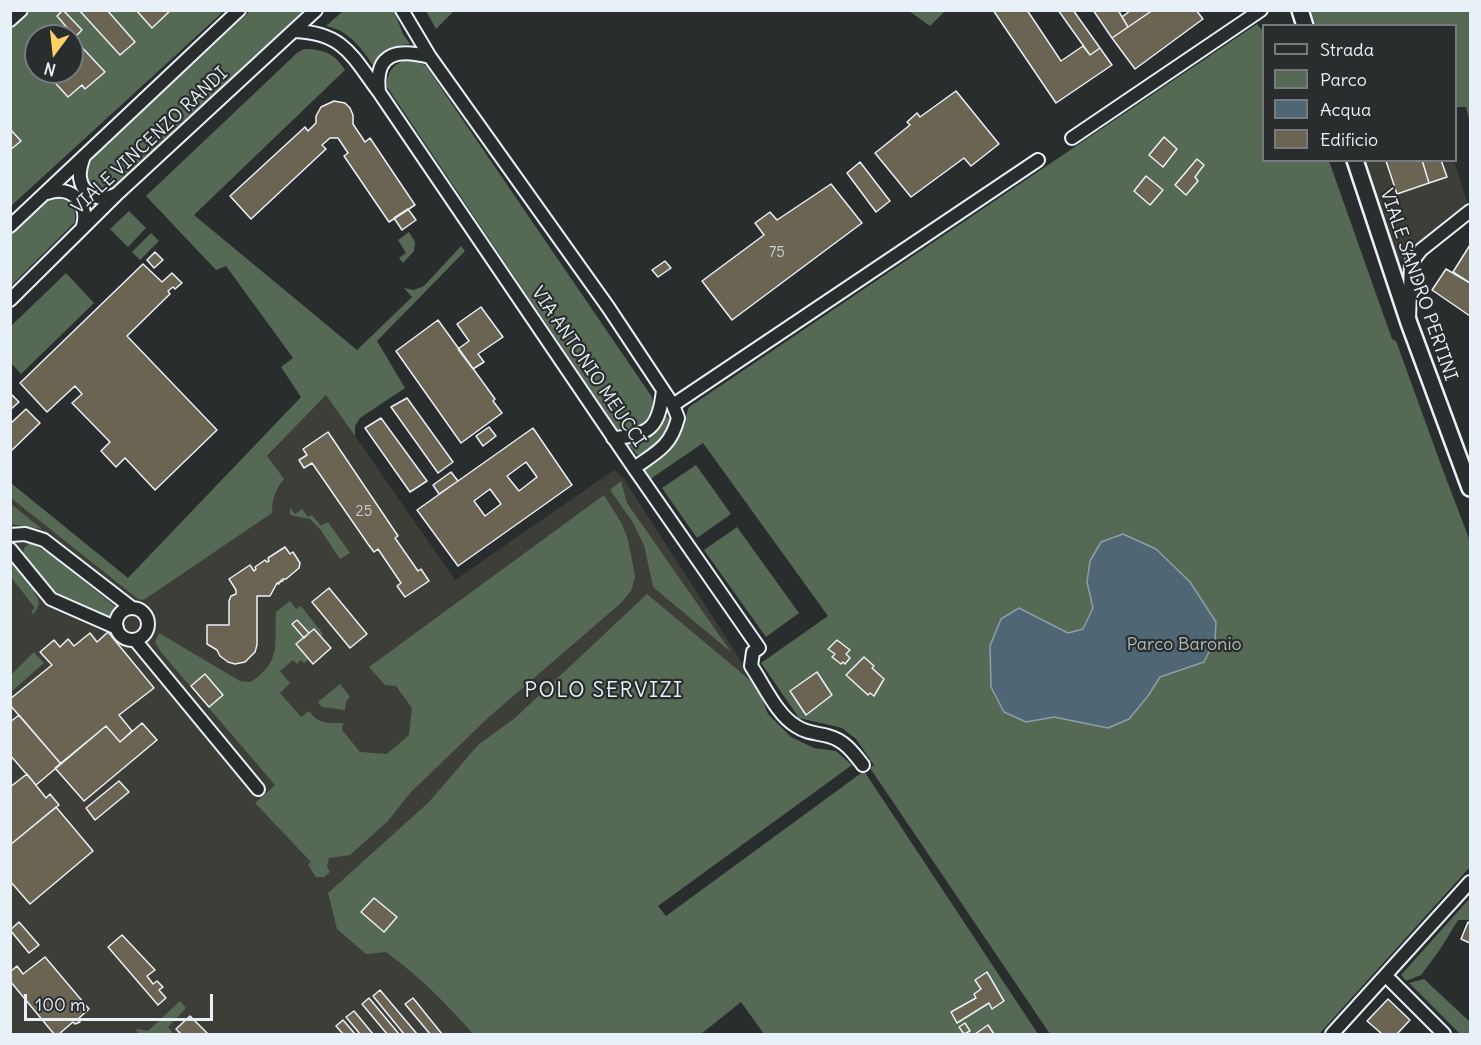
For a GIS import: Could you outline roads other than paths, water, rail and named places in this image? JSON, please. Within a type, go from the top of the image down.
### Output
[{"type":"main road","name":"VIALE SANDRO PERTINI","points":[[1356,162],[1409,323],[1470,488]]},
{"type":"street","points":[[10,20],[21,10]]},
{"type":"street","name":"VIALE VINCENZO RANDI","points":[[10,226],[239,10]]},
{"type":"street","name":"VIALE VINCENZO RANDI","points":[[10,300],[118,193],[316,10]]},
{"type":"street","points":[[402,10],[430,57],[608,307],[673,405],[1038,160]]},
{"type":"street","points":[[1072,138],[1261,10]]},
{"type":"street","name":"VIA ANTONIO MEUCCI","points":[[294,30],[328,36],[345,47],[379,92],[634,468],[671,440],[678,418],[673,405]]},
{"type":"street","points":[[379,92],[378,75],[388,58],[397,53],[406,52],[430,57]]},
{"type":"street","points":[[83,159],[80,176],[85,190],[98,198],[112,197],[118,193]]},
{"type":"street","points":[[41,197],[56,190],[79,198],[85,213],[85,221],[77,235]]},
{"type":"street","points":[[1409,323],[1411,263],[1421,250],[1470,211]]},
{"type":"street","points":[[613,438],[644,433],[653,426],[658,417],[663,390]]},
{"type":"street","points":[[634,468],[759,648],[753,652],[751,666],[782,714],[795,726],[813,734],[840,741],[863,765]]},
{"type":"street","points":[[10,535],[25,534],[44,540],[132,608],[145,614],[149,623],[144,636],[135,640],[126,639],[117,628],[51,599],[10,549]]},
{"type":"street","points":[[117,628],[117,619],[123,611],[132,608]]},
{"type":"street","points":[[135,640],[258,789]]},
{"type":"street","points":[[1332,1035],[1470,882]]},
{"type":"street","points":[[1386,976],[1444,1035]]},
{"type":"water","points":[[1123,534],[1156,549],[1190,582],[1216,622],[1215,640],[1204,662],[1160,677],[1129,719],[1108,728],[1054,717],[1026,722],[1004,712],[991,687],[990,646],[1001,619],[1019,608],[1068,633],[1083,629],[1093,608],[1087,582],[1090,561],[1101,542]]},
{"type":"district","name":"POLO SERVIZI","points":[[604,691]]},
{"type":"park label","name":"Parco Baronio","points":[[1184,645]]}]
